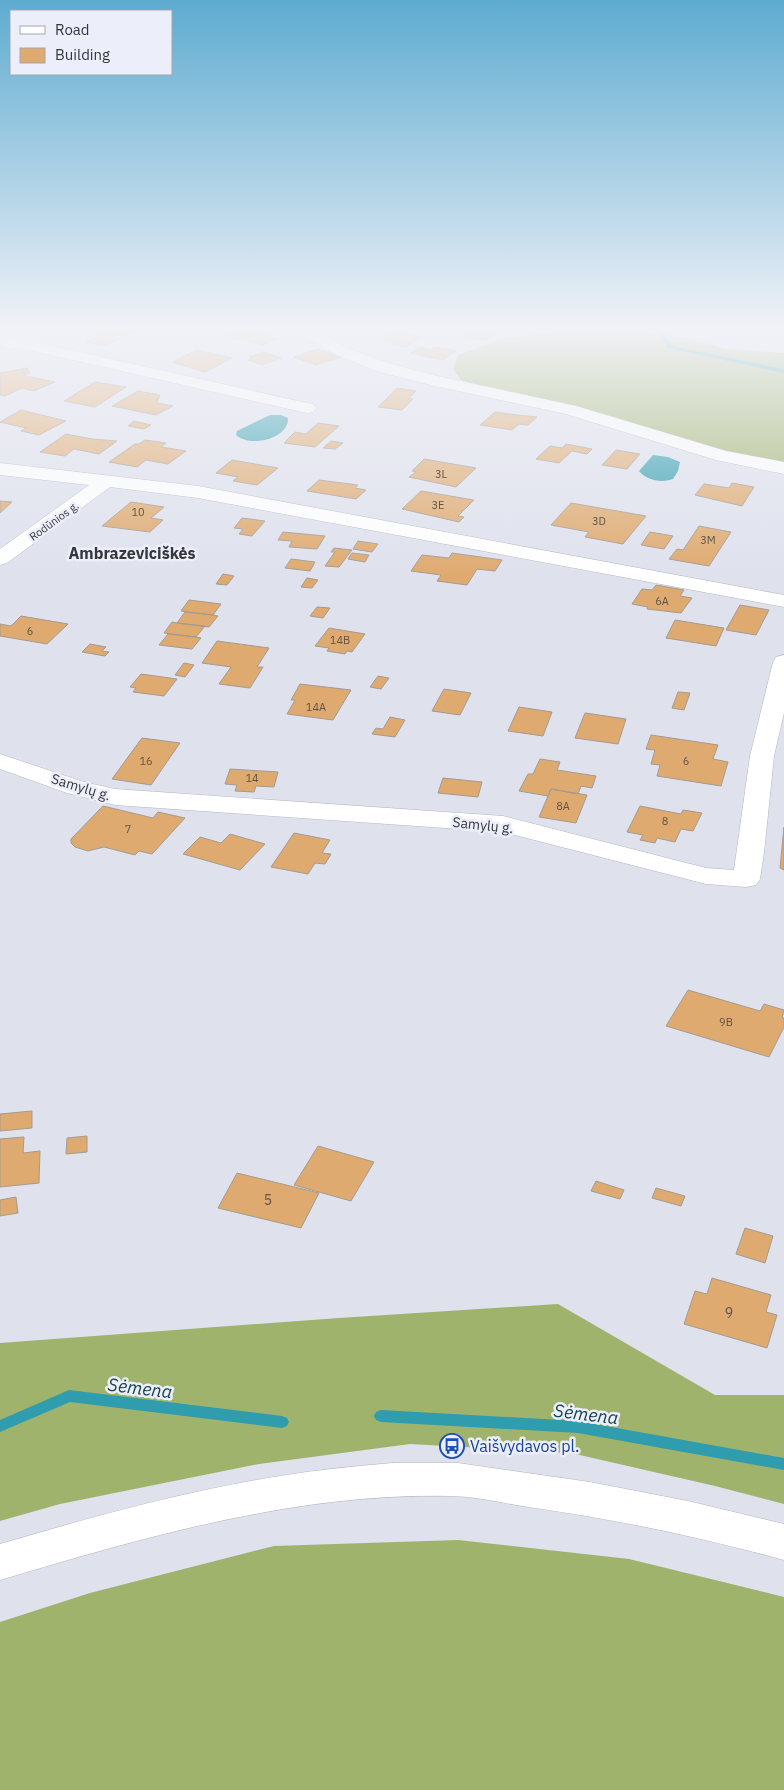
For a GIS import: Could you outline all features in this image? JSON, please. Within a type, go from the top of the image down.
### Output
[{"type":"street","points":[[568,410],[723,456],[784,468]]},
{"type":"street","points":[[0,469],[198,492],[784,601]]},
{"type":"street","name":"Rodūnios g.","points":[[0,560],[89,496],[106,481]]},
{"type":"street","name":"Samylų g.","points":[[0,762],[76,788],[115,798],[503,824],[706,876],[746,879],[751,853],[762,756],[784,662]]},
{"type":"street","points":[[0,1562],[112,1528],[236,1502],[340,1484],[450,1479],[578,1496],[744,1531],[784,1542]]},
{"type":"green space","points":[[567,410],[784,410],[784,465],[736,455]]},
{"type":"green space","points":[[558,1304],[715,1395],[784,1395],[784,1504],[571,1453],[410,1444],[259,1464],[60,1504],[0,1521],[0,1343]]},
{"type":"green space","points":[[458,1540],[629,1559],[784,1597],[784,1790],[0,1790],[0,1622],[90,1593],[274,1546]]},
{"type":"water","points":[[270,415],[281,415],[288,418],[287,425],[276,436],[259,441],[250,441],[236,435],[237,431]]},
{"type":"water","points":[[653,455],[668,457],[680,462],[678,471],[673,479],[655,480],[646,477],[639,471]]},
{"type":"building","points":[[21,410],[66,421],[39,435],[21,431],[26,428],[0,422]]},
{"type":"building","points":[[129,410],[166,410],[156,415]]},
{"type":"building","points":[[495,412],[537,417],[528,425],[519,424],[512,430],[480,425]]},
{"type":"building","points":[[134,421],[151,425],[144,429],[128,426]]},
{"type":"building","points":[[318,423],[339,426],[315,447],[284,443],[295,432],[306,434]]},
{"type":"building","points":[[66,434],[117,441],[99,454],[74,449],[65,456],[40,452]]},
{"type":"building","points":[[145,440],[166,443],[161,447],[186,451],[168,464],[146,460],[137,467],[109,462],[135,444]]},
{"type":"building","points":[[331,441],[343,443],[335,449],[323,448]]},
{"type":"building","points":[[566,444],[592,449],[587,454],[572,451],[559,463],[536,459],[550,446],[562,448]]},
{"type":"building","points":[[616,450],[640,454],[627,469],[602,465]]},
{"type":"building","points":[[424,459],[476,468],[456,487],[409,477],[416,472],[412,471]]},
{"type":"building","points":[[232,460],[278,468],[257,485],[233,481],[238,477],[216,473]]},
{"type":"building","points":[[319,480],[358,485],[355,488],[366,490],[356,499],[307,491]]},
{"type":"building","points":[[732,483],[754,487],[742,506],[695,495],[704,484],[729,488]]},
{"type":"building","points":[[421,491],[474,500],[458,516],[464,517],[459,522],[402,509]]},
{"type":"building","points":[[0,501],[12,502],[0,513]]},
{"type":"building","points":[[131,502],[164,507],[151,518],[163,520],[150,532],[102,526]]},
{"type":"building","points":[[571,503],[646,516],[623,544],[585,537],[589,532],[551,525]]},
{"type":"building","points":[[242,518],[265,521],[252,536],[239,534],[243,529],[234,528]]},
{"type":"building","points":[[699,526],[731,532],[709,566],[669,559],[677,549],[683,550]]},
{"type":"building","points":[[283,532],[325,536],[317,549],[289,547],[292,541],[278,540]]},
{"type":"building","points":[[650,532],[673,536],[664,549],[641,545]]},
{"type":"building","points":[[358,541],[378,544],[372,552],[353,549]]},
{"type":"building","points":[[334,548],[352,550],[339,567],[325,566],[335,552],[331,552]]},
{"type":"building","points":[[352,553],[369,555],[365,562],[348,559]]},
{"type":"building","points":[[452,553],[502,560],[495,571],[477,569],[467,585],[437,581],[441,575],[411,571],[422,555],[449,558]]},
{"type":"building","points":[[291,559],[315,562],[310,571],[285,568]]},
{"type":"building","points":[[223,574],[234,576],[227,585],[216,584]]},
{"type":"building","points":[[307,578],[318,580],[312,588],[301,587]]},
{"type":"building","points":[[656,585],[684,590],[680,596],[692,598],[681,613],[647,609],[648,607],[632,604],[642,589],[652,590]]},
{"type":"building","points":[[189,600],[221,604],[213,615],[181,611]]},
{"type":"building","points":[[740,605],[769,610],[756,635],[726,630]]},
{"type":"building","points":[[317,607],[330,608],[323,618],[310,616]]},
{"type":"building","points":[[185,612],[218,616],[209,627],[177,623]]},
{"type":"building","points":[[21,616],[68,624],[47,644],[0,636],[0,624],[11,626]]},
{"type":"building","points":[[675,620],[724,628],[716,646],[666,638]]},
{"type":"building","points":[[172,622],[205,626],[196,637],[164,633]]},
{"type":"building","points":[[329,628],[365,634],[352,652],[347,651],[345,654],[327,651],[329,648],[315,646]]},
{"type":"building","points":[[168,634],[201,638],[192,649],[159,645]]},
{"type":"building","points":[[217,641],[269,648],[257,667],[263,667],[250,688],[219,684],[231,667],[202,663]]},
{"type":"building","points":[[90,644],[106,647],[102,651],[109,652],[105,656],[82,652]]},
{"type":"building","points":[[184,663],[194,665],[185,677],[175,675]]},
{"type":"building","points":[[141,674],[177,679],[164,696],[133,692],[136,688],[130,687]]},
{"type":"building","points":[[378,676],[389,678],[381,689],[370,687]]},
{"type":"building","points":[[300,684],[351,690],[333,720],[287,714],[295,700],[291,700]]},
{"type":"building","points":[[444,689],[471,693],[460,715],[432,711]]},
{"type":"building","points":[[678,692],[690,693],[684,710],[672,708]]},
{"type":"building","points":[[519,707],[552,712],[543,736],[508,731]]},
{"type":"building","points":[[585,713],[626,719],[618,744],[575,738]]},
{"type":"building","points":[[390,717],[405,720],[395,737],[372,734],[376,728],[383,729]]},
{"type":"building","points":[[651,735],[718,745],[713,759],[728,762],[721,786],[657,776],[660,765],[651,764],[655,750],[646,749]]},
{"type":"building","points":[[142,738],[180,743],[151,785],[112,779]]},
{"type":"building","points":[[540,759],[560,762],[557,770],[596,776],[592,788],[581,786],[578,794],[551,789],[548,796],[519,791],[528,774],[533,774]]},
{"type":"building","points":[[230,769],[278,772],[274,787],[256,786],[254,792],[235,791],[237,785],[225,784]]},
{"type":"building","points":[[443,778],[482,782],[478,797],[438,793]]},
{"type":"building","points":[[551,789],[587,795],[576,823],[539,817]]},
{"type":"building","points":[[103,806],[153,818],[158,812],[185,818],[152,854],[139,851],[135,855],[104,847],[88,851],[75,847],[71,843],[71,839]]},
{"type":"building","points":[[640,806],[681,814],[683,810],[702,813],[693,831],[681,829],[675,842],[657,838],[655,843],[640,840],[643,835],[627,832]]},
{"type":"building","points":[[784,827],[784,870],[780,868]]},
{"type":"building","points":[[294,833],[330,840],[322,853],[331,854],[325,864],[315,863],[308,874],[271,867]]},
{"type":"building","points":[[230,834],[265,844],[240,870],[183,854],[200,837],[221,843]]},
{"type":"building","points":[[688,990],[760,1011],[764,1004],[784,1010],[782,1018],[784,1018],[784,1027],[769,1057],[666,1026]]},
{"type":"building","points":[[32,1111],[32,1128],[0,1131],[0,1114]]},
{"type":"building","points":[[87,1136],[87,1152],[66,1154],[67,1138]]},
{"type":"building","points":[[24,1137],[23,1153],[40,1151],[39,1183],[0,1187],[0,1139]]},
{"type":"building","points":[[318,1146],[374,1162],[351,1201],[294,1185]]},
{"type":"building","points":[[237,1173],[319,1193],[301,1228],[218,1208]]},
{"type":"building","points":[[596,1181],[624,1190],[620,1199],[591,1191]]},
{"type":"building","points":[[656,1188],[685,1196],[681,1206],[652,1198]]},
{"type":"building","points":[[16,1197],[18,1213],[0,1216],[0,1200]]},
{"type":"building","points":[[745,1228],[773,1236],[765,1263],[736,1254]]},
{"type":"building","points":[[712,1278],[771,1295],[766,1312],[777,1315],[767,1348],[684,1324],[695,1291],[707,1294]]},
{"type":"waterway","name":"Sėmena","points":[[0,1426],[69,1396],[282,1422]]},
{"type":"waterway","name":"Sėmena","points":[[381,1416],[578,1427],[784,1464]]},
{"type":"place","name":"Vaišvydavos pl.","points":[[452,1446]]},
{"type":"district","name":"Ambrazeviciškės","points":[[132,553]]}]
